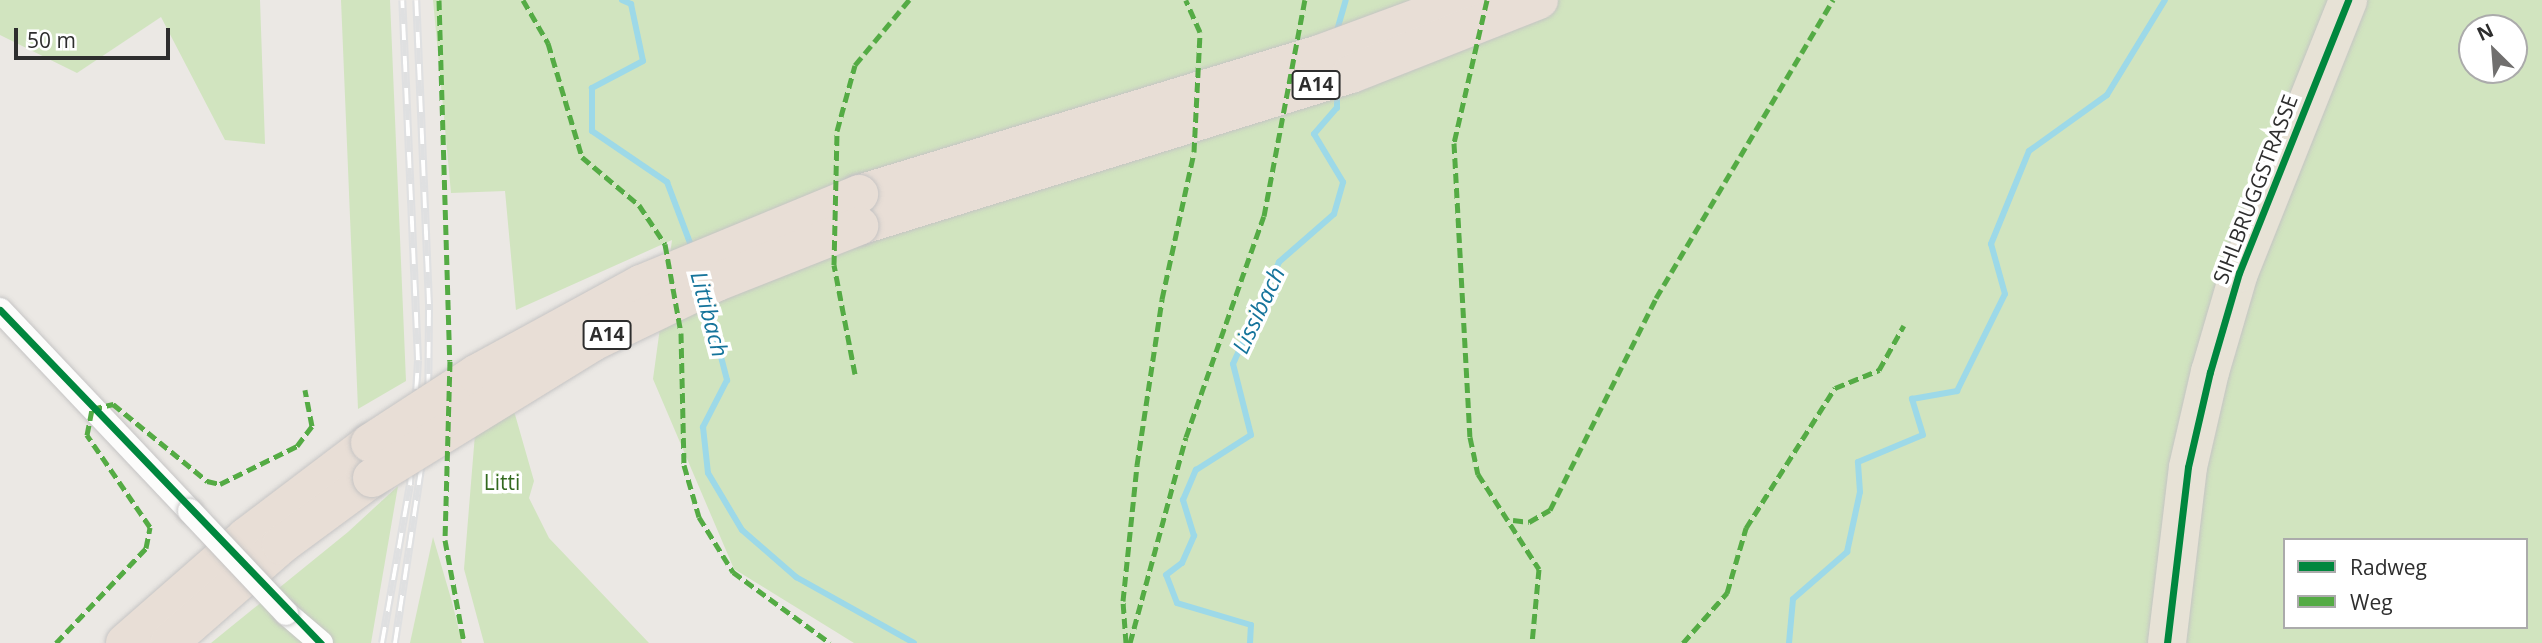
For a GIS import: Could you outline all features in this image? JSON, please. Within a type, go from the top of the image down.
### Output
[{"type":"highway","name":"A14","points":[[169,643],[281,545],[371,460],[476,374],[641,284],[859,210],[1121,129],[1466,0]]},
{"type":"highway","name":"A14","points":[[1121,129],[1351,74],[1524,7]]},
{"type":"highway","name":"A14","points":[[124,643],[246,537],[371,460]]},
{"type":"main road","name":"SIHLBRUGGSTRASSE","points":[[2166,642],[2188,467],[2210,372],[2239,274],[2348,0]]},
{"type":"street","points":[[0,310],[286,613],[321,643]]},
{"type":"green space","points":[[0,0],[260,0],[265,144],[225,140],[161,17],[77,73],[0,35]]},
{"type":"green space","points":[[341,0],[390,0],[406,381],[358,409]]},
{"type":"green space","points":[[433,0],[2542,0],[2542,643],[854,643],[734,569],[653,379],[672,240],[516,310],[505,191],[451,193]]},
{"type":"green space","name":"Litti","points":[[514,411],[534,481],[529,498],[549,538],[649,643],[484,643],[464,569],[475,434]]},
{"type":"green space","points":[[398,486],[371,643],[211,643],[348,532]]},
{"type":"green space","points":[[433,537],[452,602],[462,643],[410,643]]},
{"type":"waterway","name":"Littibach","points":[[622,0],[631,4],[643,61],[592,88],[592,131],[667,182],[692,248]]},
{"type":"waterway","name":"Lissibach","points":[[1336,34],[1346,0]]},
{"type":"waterway","points":[[1789,643],[1793,599],[1847,552],[1860,492],[1858,462],[1923,435],[1912,399],[1957,391],[2005,294],[1991,244],[2029,151],[2107,95],[2165,0]]},
{"type":"waterway","name":"Lissibach","points":[[1250,643],[1251,625],[1177,603],[1166,575],[1182,563],[1194,536],[1183,500],[1196,470],[1251,435],[1233,364],[1279,262],[1334,214],[1343,182],[1314,134],[1337,108],[1337,90]]},
{"type":"waterway","name":"Littibach","points":[[707,303],[727,380],[703,427],[708,473],[742,530],[796,577],[914,643]]},
{"type":"railway","points":[[382,643],[410,485],[418,360],[402,0]]},
{"type":"railway","points":[[395,643],[428,422],[429,304],[416,0]]},
{"type":"marked path","points":[[439,0],[450,361],[445,540],[464,643]]},
{"type":"marked path","points":[[523,0],[548,43],[582,157],[639,205],[665,244],[681,333],[684,465],[699,517],[733,572],[830,643]]},
{"type":"marked path","points":[[855,374],[834,265],[837,131],[855,65],[909,0]]},
{"type":"marked path","points":[[1126,643],[1123,601],[1137,465],[1162,299],[1194,152],[1200,32],[1186,0]]},
{"type":"marked path","points":[[1130,643],[1186,437],[1264,216],[1305,0]]},
{"type":"marked path","points":[[1487,0],[1454,143],[1470,437],[1478,474],[1539,569],[1532,643]]},
{"type":"marked path","points":[[1513,520],[1529,522],[1550,510],[1656,298],[1833,0]]},
{"type":"marked path","points":[[1683,643],[1727,593],[1746,528],[1835,388],[1879,370],[1904,325]]},
{"type":"marked path","points":[[56,643],[146,548],[150,527],[87,435],[92,409],[113,404],[207,481],[220,484],[297,446],[312,426],[305,390]]},
{"type":"cycle path","points":[[2167,643],[2188,467],[2210,372],[2239,273],[2348,0]]},
{"type":"cycle path","points":[[0,310],[321,643]]}]
